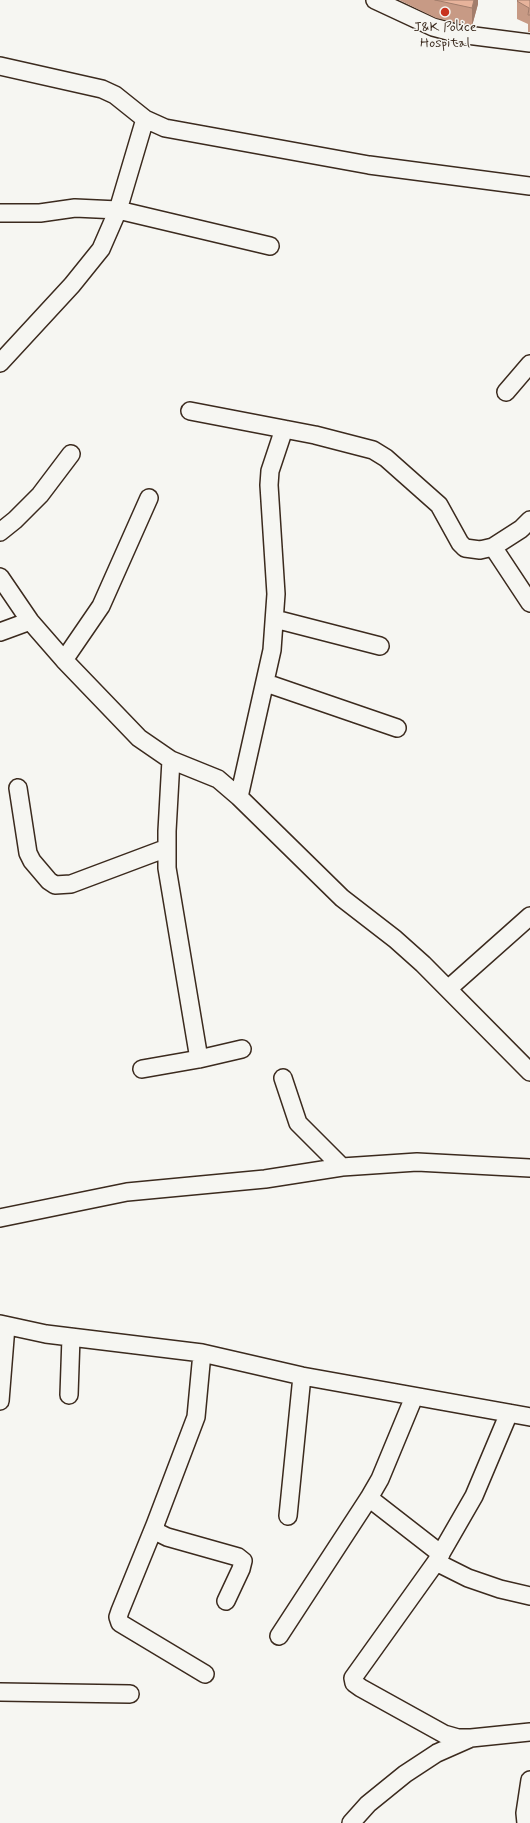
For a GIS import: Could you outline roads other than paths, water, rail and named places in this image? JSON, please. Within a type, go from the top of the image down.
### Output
[{"type":"street","points":[[375,0],[434,27],[459,34],[530,43]]},
{"type":"street","points":[[0,66],[102,89],[115,94],[145,119],[166,128],[369,165],[530,186]]},
{"type":"street","points":[[0,363],[89,266],[101,249],[118,210],[145,119]]},
{"type":"street","points":[[0,213],[40,213],[75,208],[118,210],[270,246]]},
{"type":"street","points":[[506,392],[530,364]]},
{"type":"street","points":[[190,411],[284,429],[373,450],[386,458],[439,505],[465,548],[480,550],[493,547],[521,529],[530,520]]},
{"type":"street","points":[[239,797],[252,735],[266,683],[272,650],[276,594],[269,485],[270,470],[284,429]]},
{"type":"street","points":[[0,532],[36,499],[71,454]]},
{"type":"street","points":[[64,660],[101,606],[150,498]]},
{"type":"street","points":[[493,547],[530,603]]},
{"type":"street","points":[[0,577],[30,622],[64,660],[139,738],[171,760],[218,779],[239,797],[342,898],[394,939],[448,989],[530,1072]]},
{"type":"street","points":[[275,619],[380,646]]},
{"type":"street","points":[[0,632],[30,622]]},
{"type":"street","points":[[266,683],[397,728]]},
{"type":"street","points":[[171,760],[167,848],[171,895],[199,1060]]},
{"type":"street","points":[[18,788],[28,853],[32,861],[55,885],[71,884],[167,848]]},
{"type":"street","points":[[448,989],[530,916]]},
{"type":"street","points":[[142,1069],[199,1060],[242,1049]]},
{"type":"street","points":[[283,1078],[298,1123],[342,1167]]},
{"type":"street","points":[[0,1218],[127,1192],[265,1179],[342,1167],[417,1162],[530,1168]]},
{"type":"street","points":[[0,1401],[3,1325],[71,1337],[202,1353],[302,1376],[530,1417]]},
{"type":"street","points":[[70,1395],[71,1337]]},
{"type":"street","points":[[202,1353],[196,1417],[118,1617],[120,1623],[205,1674]]},
{"type":"street","points":[[288,1516],[302,1376]]},
{"type":"street","points":[[279,1636],[380,1479],[414,1397]]},
{"type":"street","points":[[509,1413],[474,1496],[439,1558],[357,1670],[353,1678],[354,1683],[444,1734],[458,1738],[471,1738],[530,1732]]},
{"type":"street","points":[[369,1498],[439,1558],[484,1584],[530,1596]]},
{"type":"street","points":[[155,1525],[157,1532],[167,1537],[238,1557],[243,1561],[241,1569],[226,1601]]},
{"type":"street","points":[[0,1692],[130,1694]]},
{"type":"street","points":[[351,1823],[368,1804],[405,1774],[436,1753],[471,1738]]},
{"type":"street","points":[[526,1823],[525,1813],[530,1780]]},
{"type":"place","name":"J&K Police Hospital","points":[[445,12]]}]
